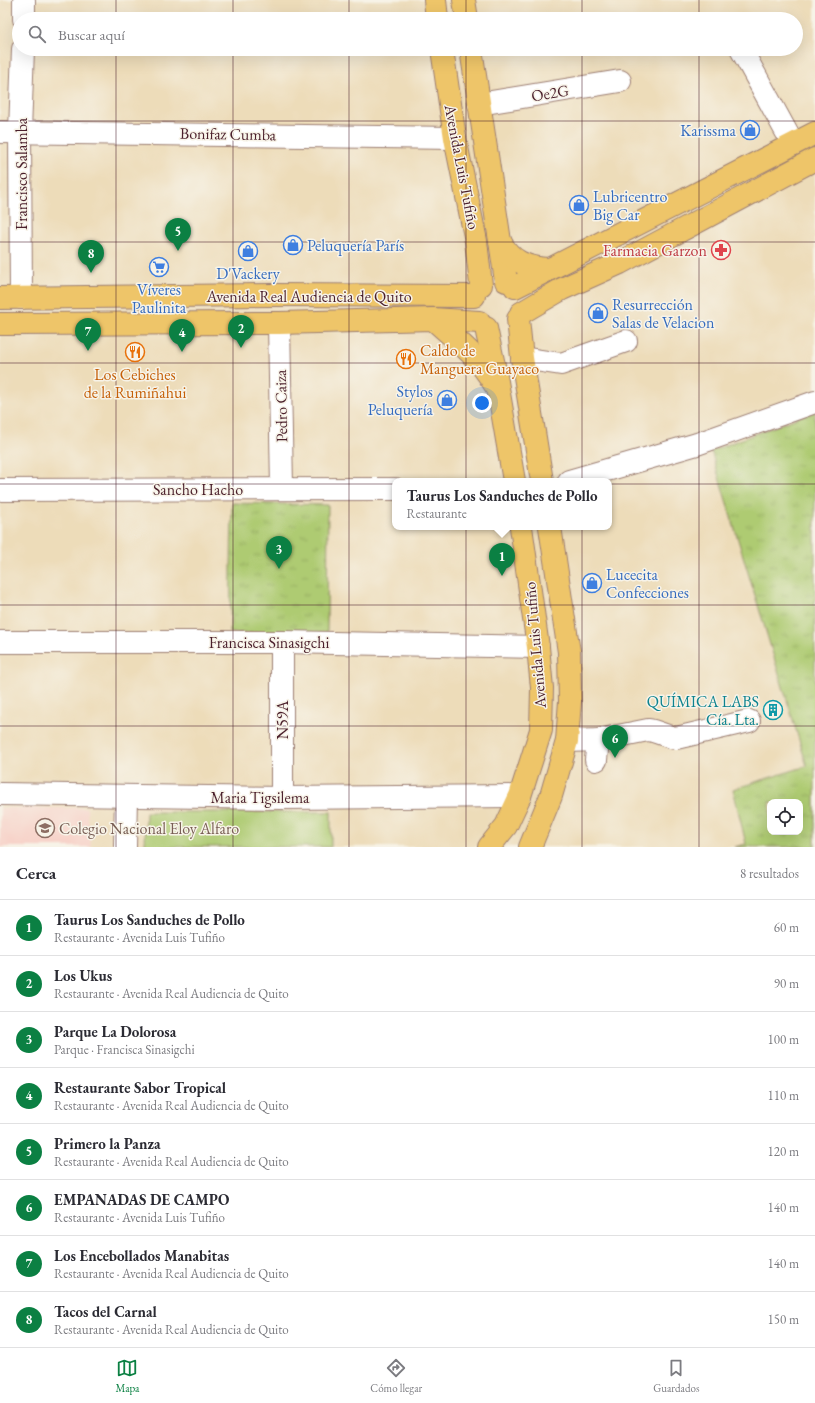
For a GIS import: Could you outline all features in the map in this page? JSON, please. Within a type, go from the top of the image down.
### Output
[{"type":"main road","points":[[435,0],[437,12]]},
{"type":"main road","points":[[464,0],[466,12]]},
{"type":"main road","name":"Avenida Luis Tufiño","points":[[443,56],[456,138],[476,241],[477,290]]},
{"type":"main road","name":"Avenida Luis Tufiño","points":[[472,56],[500,241],[511,284]]},
{"type":"main road","points":[[513,478],[499,392],[483,325],[474,314],[472,305],[477,290],[496,280],[511,284],[549,270],[815,133]]},
{"type":"main road","points":[[483,325],[498,330],[504,329],[515,323],[520,316],[562,289],[620,263],[815,159]]},
{"type":"main road","points":[[500,241],[506,252],[517,261],[529,267],[549,270]]},
{"type":"main road","points":[[511,284],[522,299],[520,316],[522,358],[542,478]]},
{"type":"main road","name":"Avenida Real Audiencia de Quito","points":[[10,298],[272,295],[477,290]]},
{"type":"main road","points":[[434,319],[464,345],[485,368],[499,392]]},
{"type":"main road","name":"Avenida Real Audiencia de Quito","points":[[0,324],[279,323],[434,319],[483,325]]},
{"type":"main road","name":"Avenida Luis Tufiño","points":[[489,847],[506,826],[520,796],[541,730],[542,688],[538,646],[521,530]]},
{"type":"main road","name":"Avenida Luis Tufiño","points":[[530,847],[551,796],[567,741],[570,701],[570,652],[551,530]]},
{"type":"main road","points":[[528,573],[557,568]]},
{"type":"street","points":[[24,0],[24,12]]},
{"type":"street","name":"Francisco Salamba","points":[[10,298],[10,131],[22,56]]},
{"type":"street","points":[[745,56],[793,144]]},
{"type":"street","name":"Oe2G","points":[[479,104],[620,81]]},
{"type":"street","name":"Bonifaz Cumba","points":[[10,131],[456,138]]},
{"type":"street","name":"Pedro Caiza","points":[[279,323],[282,488]]},
{"type":"street","points":[[522,358],[561,364],[626,341]]},
{"type":"street","points":[[579,478],[697,444],[815,402]]},
{"type":"street","name":"Sancho Hacho","points":[[0,490],[282,488],[392,489]]},
{"type":"street","name":"Francisca Sinasigchi","points":[[0,642],[282,642],[538,646]]},
{"type":"street","name":"N59A","points":[[282,642],[282,798]]},
{"type":"street","points":[[567,741],[597,750],[648,730],[656,730],[668,737],[676,738],[749,721]]},
{"type":"street","name":"Maria Tigsilema","points":[[0,794],[282,798],[520,796]]},
{"type":"street","points":[[125,847],[126,796]]},
{"type":"shaded area","name":"Colegio Nacional Eloy Alfaro","points":[[0,808],[87,808],[91,847],[0,847]]},
{"type":"green space","points":[[815,411],[815,847],[734,847],[746,844],[733,789],[807,766],[711,451]]},
{"type":"green space","points":[[232,503],[328,505],[327,634],[230,633]]},
{"type":"green space","points":[[146,812],[331,812],[331,847],[145,847]]},
{"type":"place","name":"Karissma","points":[[750,130]]},
{"type":"place","name":"Lubricentro Big Car","points":[[579,205]]},
{"type":"place","name":"Peluquería París","points":[[293,245]]},
{"type":"place","name":"Farmacia Garzon","points":[[721,250]]},
{"type":"place","name":"Primero la Panza","points":[[178,251]]},
{"type":"place","name":"D'Vackery","points":[[248,251]]},
{"type":"place","name":"Víveres Paulinita","points":[[159,267]]},
{"type":"place","name":"Tacos del Carnal","points":[[91,273]]},
{"type":"place","name":"Resurrección Salas de Velacion","points":[[598,313]]},
{"type":"place","name":"Los Ukus","points":[[241,348]]},
{"type":"place","name":"Los Encebollados Manabitas","points":[[88,351]]},
{"type":"place","name":"Los Cebiches de la Rumiñahui","points":[[135,352]]},
{"type":"place","name":"Restaurante Sabor Tropical","points":[[182,352]]},
{"type":"place","name":"Caldo de Manguera Guayaco","points":[[406,359]]},
{"type":"place","name":"Stylos Peluquería","points":[[447,400]]},
{"type":"place","name":"Parque La Dolorosa","points":[[279,569]]},
{"type":"place","name":"Taurus Los Sanduches de Pollo","points":[[502,576]]},
{"type":"place","name":"Lucecita Confecciones","points":[[592,583]]},
{"type":"place","name":"QUÍMICA LABS Cía. Lta.","points":[[773,710]]},
{"type":"place","name":"EMPANADAS DE CAMPO","points":[[615,758]]},
{"type":"place","name":"Colegio Nacional Eloy Alfaro","points":[[45,828]]}]
